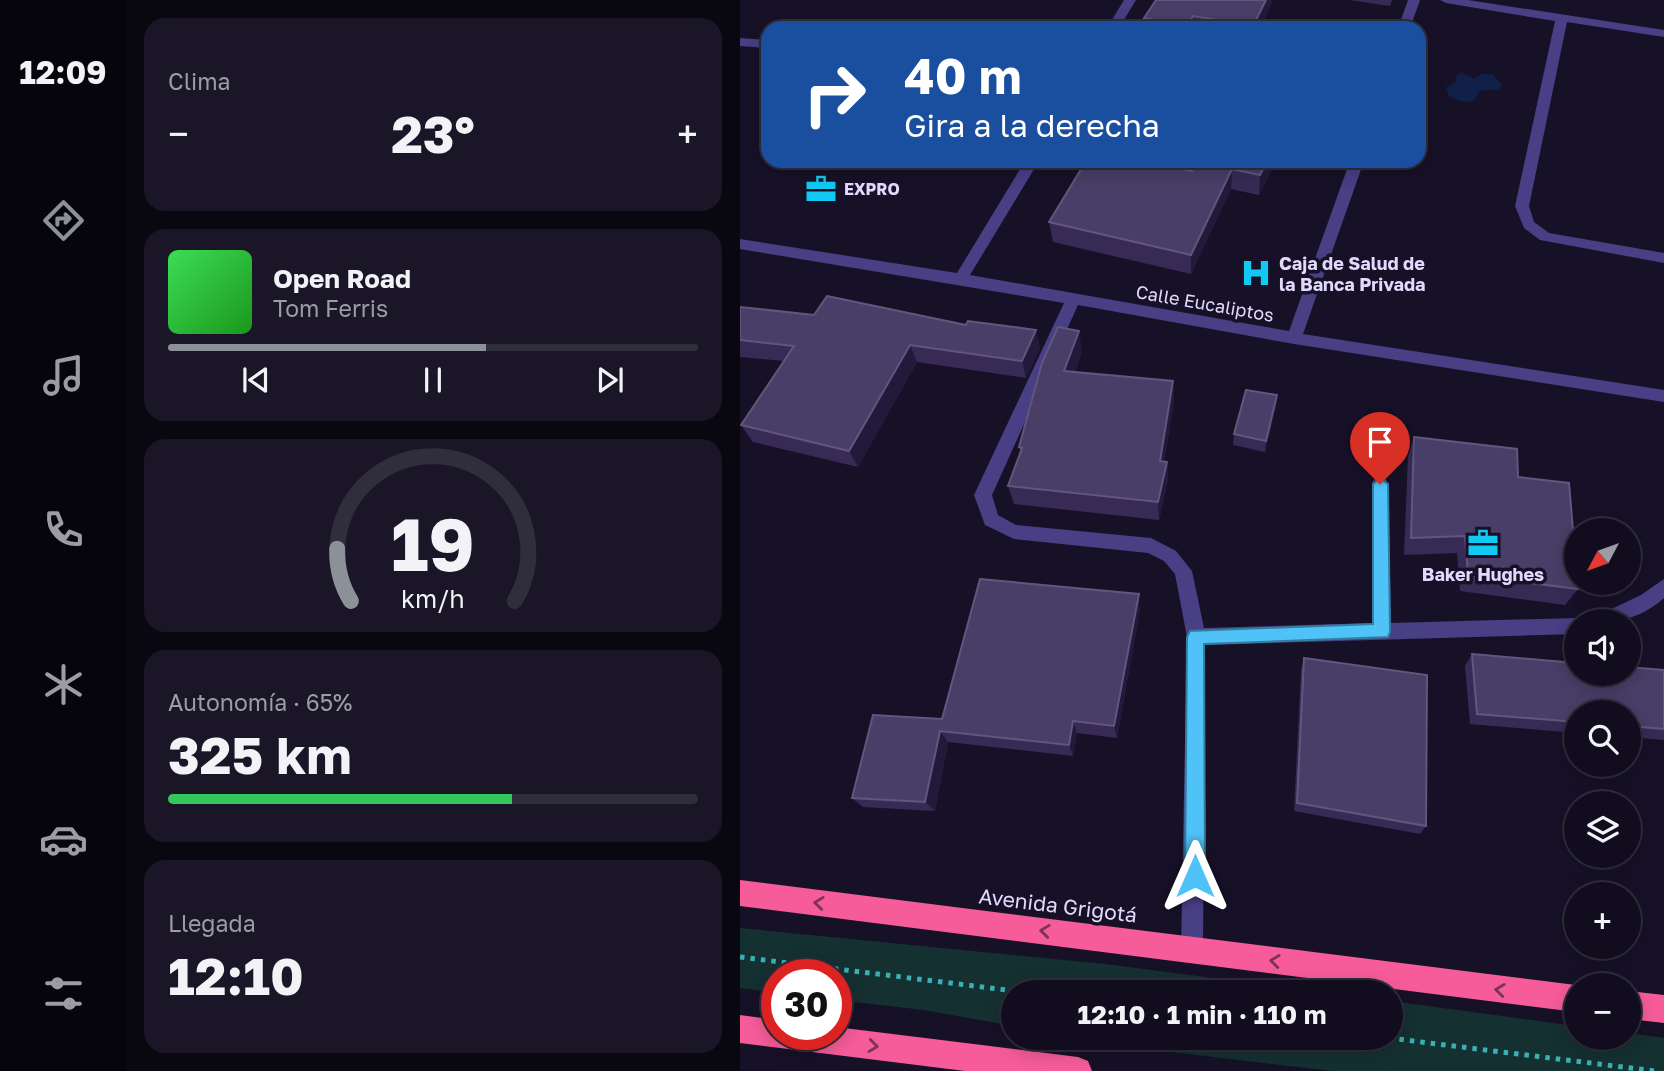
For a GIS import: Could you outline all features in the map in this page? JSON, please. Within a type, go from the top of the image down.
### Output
[{"type":"highway","name":"Avenida Grigotá","points":[[740,893],[1564,997]]},
{"type":"highway","points":[[1641,1006],[1664,1009]]},
{"type":"highway","points":[[740,1029],[761,1032]]},
{"type":"highway","points":[[852,1043],[1078,1071]]},
{"type":"street","points":[[1117,21],[1130,0]]},
{"type":"street","points":[[1406,21],[1414,0]]},
{"type":"street","points":[[1446,0],[1664,34]]},
{"type":"street","points":[[1562,17],[1522,206],[1523,218],[1532,230],[1544,237],[1664,258]]},
{"type":"street","points":[[740,42],[761,44]]},
{"type":"street","points":[[961,279],[1028,168]]},
{"type":"street","points":[[1294,338],[1355,168]]},
{"type":"street","name":"Calle Eucaliptos","points":[[740,244],[961,279],[1294,338],[1664,396]]},
{"type":"street","points":[[1073,300],[983,495],[991,520],[1014,532],[1151,546],[1170,556],[1183,571],[1196,637],[1192,950]]},
{"type":"street","points":[[1380,484],[1382,632]]},
{"type":"street","points":[[1631,609],[1647,601],[1664,587]]},
{"type":"street","points":[[1196,637],[1564,626]]},
{"type":"path","points":[[740,957],[1001,989]]},
{"type":"path","points":[[1403,1040],[1655,1071]]},
{"type":"green space","points":[[740,928],[1105,964],[1229,980],[1001,980],[1001,1024],[924,1010],[852,1002],[852,959],[761,959],[761,991],[740,988]]},
{"type":"green space","points":[[1403,1003],[1564,1024],[1564,1050],[1641,1050],[1641,1035],[1664,1038],[1664,1071],[1332,1071],[1154,1050],[1403,1050]]},
{"type":"water","points":[[1461,72],[1474,79],[1481,74],[1492,74],[1502,84],[1499,89],[1479,91],[1471,102],[1459,101],[1449,96],[1446,88],[1457,81],[1456,76]]},
{"type":"building","points":[[1156,0],[1266,0],[1256,21],[1223,21],[1193,16],[1190,21],[1154,21],[1144,18]]},
{"type":"building","points":[[1082,168],[1178,168],[1192,171],[1193,168],[1264,168],[1260,175],[1232,169],[1191,255],[1049,222]]},
{"type":"building","points":[[827,296],[966,325],[968,321],[1036,330],[1022,361],[910,345],[849,451],[741,425],[794,346],[740,340],[740,307],[814,315]]},
{"type":"building","points":[[1058,327],[1079,331],[1064,371],[1173,381],[1160,461],[1167,462],[1158,502],[1008,486],[1022,448],[1019,447],[1042,363]]},
{"type":"building","points":[[1246,390],[1277,395],[1266,441],[1234,434]]},
{"type":"building","name":"Baker Hughes","points":[[1414,437],[1517,449],[1518,477],[1569,483],[1572,518],[1564,518],[1564,587],[1468,575],[1465,536],[1411,538]]},
{"type":"building","points":[[980,579],[1139,594],[1114,726],[1073,721],[1069,745],[940,731],[925,802],[852,798],[873,715],[942,719]]},
{"type":"building","points":[[1472,654],[1564,662],[1564,686],[1641,686],[1641,668],[1664,670],[1664,729],[1641,727],[1641,700],[1564,700],[1564,721],[1477,714]]},
{"type":"building","points":[[1304,658],[1427,675],[1426,826],[1297,803]]},
{"type":"place","name":"EXPRO","points":[[821,189]]},
{"type":"place","name":"Caja de Salud de la Banca Privada","points":[[1256,273]]},
{"type":"place","name":"Baker Hughes","points":[[1483,543]]},
{"type":"route","points":[[1195,876],[1196,637],[1382,632],[1380,484]]}]
